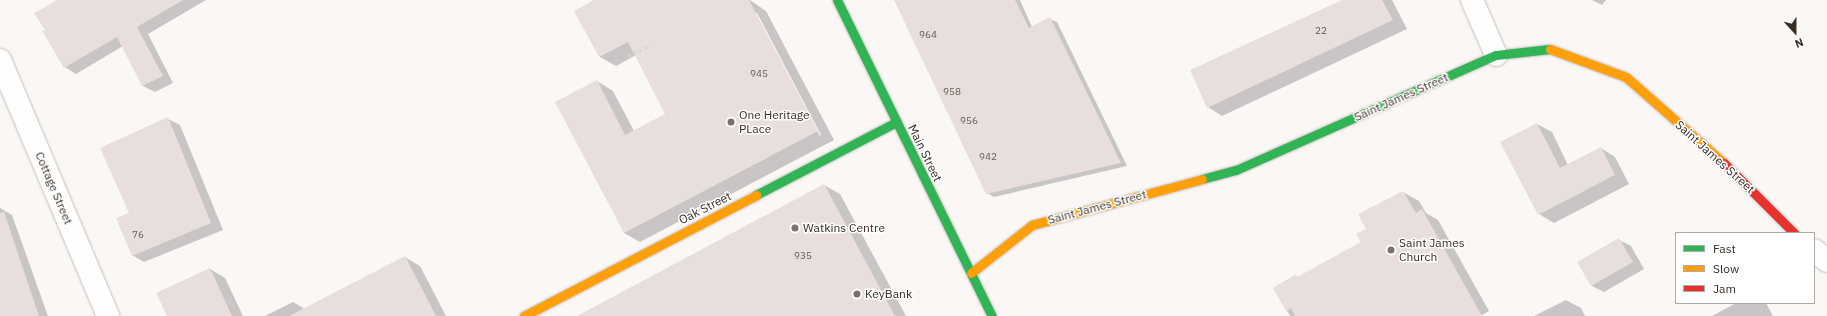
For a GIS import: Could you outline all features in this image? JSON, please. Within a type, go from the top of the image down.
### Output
[{"type":"street","name":"Main Street","points":[[838,0],[896,122],[992,316]]},
{"type":"street","points":[[1472,0],[1496,55]]},
{"type":"street","name":"Saint James Street","points":[[971,273],[1032,224],[1236,170],[1496,55],[1548,48],[1626,77],[1737,174],[1793,232]]},
{"type":"street","name":"Cottage Street","points":[[0,60],[108,316]]},
{"type":"street","name":"Oak Street","points":[[524,316],[896,122]]},
{"type":"street","points":[[1815,251],[1827,261]]},
{"type":"path","points":[[628,56],[651,45]]},
{"type":"building","points":[[57,0],[183,0],[137,27],[163,76],[142,86],[117,37],[64,68],[42,31],[45,30],[34,13]]},
{"type":"building","name":"One Heritage PLace","points":[[594,0],[749,0],[818,131],[624,233],[555,102],[597,80],[625,135],[665,114],[628,42],[599,57],[574,11]]},
{"type":"building","points":[[894,0],[1015,0],[1029,28],[1050,17],[1121,163],[986,194]]},
{"type":"building","points":[[1342,0],[1382,0],[1393,20],[1207,108],[1190,70]]},
{"type":"building","points":[[168,117],[211,223],[132,256],[116,218],[129,213],[100,148]]},
{"type":"building","points":[[1537,123],[1560,168],[1601,147],[1615,175],[1538,215],[1500,142]]},
{"type":"building","name":"Watkins Centre","points":[[824,184],[895,316],[577,316]]},
{"type":"building","name":"Saint James Church","points":[[1403,191],[1416,213],[1422,209],[1482,316],[1295,316],[1291,308],[1286,311],[1273,288],[1296,274],[1297,277],[1361,242],[1356,234],[1366,229],[1358,214]]},
{"type":"building","points":[[4,212],[39,316],[0,316],[0,213]]},
{"type":"building","points":[[1619,238],[1633,262],[1591,286],[1577,262]]},
{"type":"building","points":[[405,256],[436,316],[289,316]]},
{"type":"building","points":[[210,268],[232,316],[167,316],[156,293]]},
{"type":"traffic: fast","points":[[837,0],[992,316]]},
{"type":"traffic: fast","points":[[1202,179],[1236,170],[1496,55],[1550,49]]},
{"type":"traffic: fast","points":[[756,195],[896,122]]},
{"type":"traffic: slow","points":[[1550,49],[1626,77],[1724,163]]},
{"type":"traffic: slow","points":[[971,273],[1032,225],[1202,179]]},
{"type":"traffic: slow","points":[[524,316],[756,195]]},
{"type":"traffic: jam","points":[[1724,163],[1793,232]]},
{"type":"place","name":"One Heritage PLace","points":[[731,122]]},
{"type":"place","name":"Watkins Centre","points":[[795,228]]},
{"type":"place","name":"Saint James Church","points":[[1391,250]]},
{"type":"place","name":"KeyBank","points":[[857,294]]}]
